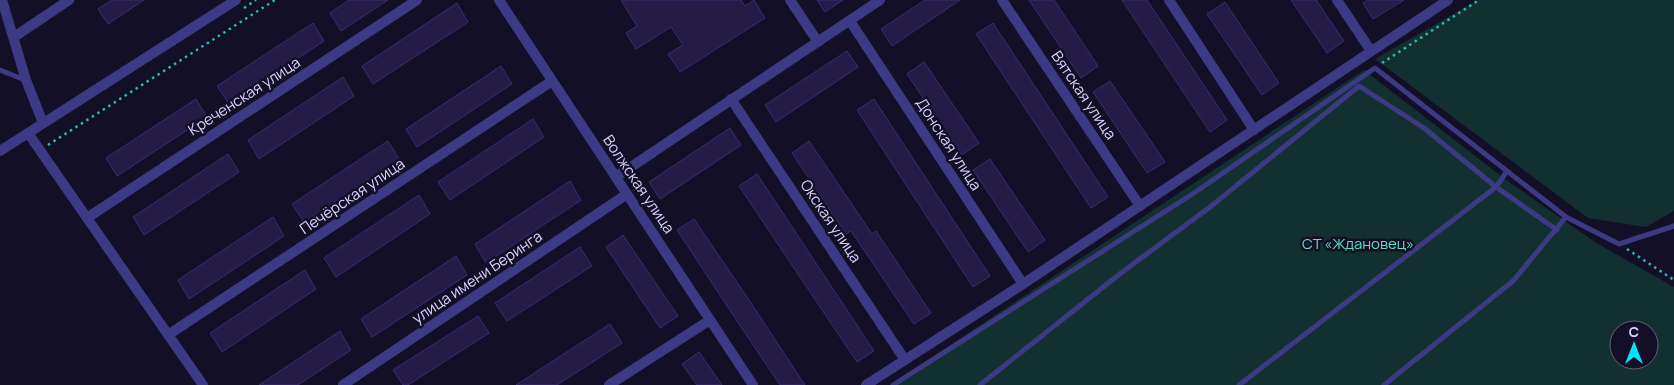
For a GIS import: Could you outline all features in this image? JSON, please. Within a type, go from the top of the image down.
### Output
[{"type":"street","points":[[2,0],[26,80],[43,123]]},
{"type":"street","points":[[14,37],[69,0]]},
{"type":"street","points":[[0,151],[236,0]]},
{"type":"street","name":"Креченская улица","points":[[87,218],[417,0]]},
{"type":"street","name":"Волжская улица","points":[[499,0],[753,385]]},
{"type":"street","points":[[790,0],[818,42]]},
{"type":"street","points":[[616,177],[880,0]]},
{"type":"street","name":"Вятская улица","points":[[1002,0],[1140,206]]},
{"type":"street","points":[[1169,0],[1254,130]]},
{"type":"street","points":[[1337,0],[1371,51]]},
{"type":"street","points":[[866,385],[1023,284],[1448,0]]},
{"type":"street","name":"Донская улица","points":[[850,21],[1023,284]]},
{"type":"street","name":"Печёрская улица","points":[[168,336],[552,81]]},
{"type":"street","name":"Окская улица","points":[[732,99],[905,360]]},
{"type":"street","points":[[28,133],[203,385]]},
{"type":"street","name":"улица имени Беринга","points":[[343,385],[627,194]]},
{"type":"street","points":[[609,385],[710,320]]},
{"type":"lane","points":[[893,385],[1194,193],[1375,68],[1566,217],[1619,244],[1674,226]]},
{"type":"lane","points":[[0,70],[26,80]]},
{"type":"lane","points":[[980,385],[1114,278],[1210,207],[1359,86],[1424,128],[1496,187],[1557,230]]},
{"type":"lane","points":[[1239,385],[1496,187],[1507,171]]},
{"type":"lane","points":[[1384,385],[1513,281],[1566,217]]},
{"type":"path","points":[[40,150],[275,0]]},
{"type":"path","points":[[1375,68],[1479,0]]},
{"type":"path","points":[[1619,244],[1674,280]]},
{"type":"green space","points":[[1478,0],[1674,0],[1674,211],[1646,227],[1588,218],[1375,59]]},
{"type":"green space","name":"СТ «Ждановец»","points":[[1364,70],[1509,182],[1598,244],[1674,287],[1674,385],[890,385]]},
{"type":"building","points":[[112,0],[144,0],[108,24],[98,9]]},
{"type":"building","points":[[349,0],[388,0],[341,31],[330,13]]},
{"type":"building","points":[[621,0],[741,0],[745,6],[754,0],[765,18],[680,72],[668,54],[683,45],[671,27],[636,49],[626,33],[637,26]]},
{"type":"building","points":[[817,0],[843,0],[825,12]]},
{"type":"building","points":[[925,0],[960,0],[892,46],[881,29]]},
{"type":"building","points":[[1029,0],[1054,0],[1098,66],[1081,78]]},
{"type":"building","points":[[1122,0],[1147,0],[1227,120],[1210,132]]},
{"type":"building","points":[[1291,0],[1316,0],[1344,41],[1327,53]]},
{"type":"building","points":[[1368,0],[1404,0],[1373,19],[1363,3]]},
{"type":"building","points":[[1225,2],[1279,83],[1262,95],[1207,14]]},
{"type":"building","points":[[457,3],[468,22],[373,84],[362,66]]},
{"type":"building","points":[[313,23],[324,41],[229,104],[217,86]]},
{"type":"building","points":[[993,23],[1108,197],[1091,208],[976,34]]},
{"type":"building","points":[[847,51],[858,67],[776,122],[765,105]]},
{"type":"building","points":[[924,62],[979,143],[962,155],[907,74]]},
{"type":"building","points":[[501,66],[512,84],[417,147],[406,129]]},
{"type":"building","points":[[343,77],[354,96],[259,159],[248,140]]},
{"type":"building","points":[[1110,81],[1165,162],[1147,173],[1093,92]]},
{"type":"building","points":[[196,99],[207,117],[117,176],[106,158]]},
{"type":"building","points":[[874,99],[990,276],[973,287],[857,110]]},
{"type":"building","points":[[533,119],[544,137],[450,200],[438,182]]},
{"type":"building","points":[[730,128],[741,145],[660,199],[649,182]]},
{"type":"building","points":[[388,141],[399,159],[304,222],[292,204]]},
{"type":"building","points":[[809,141],[872,234],[876,231],[931,313],[914,324],[851,231],[846,234],[792,153]]},
{"type":"building","points":[[228,154],[239,172],[144,235],[133,217]]},
{"type":"building","points":[[990,159],[1045,240],[1028,252],[973,170]]},
{"type":"building","points":[[757,174],[874,351],[857,362],[739,186]]},
{"type":"building","points":[[570,181],[581,200],[486,263],[475,244]]},
{"type":"building","points":[[419,195],[430,214],[336,277],[324,258]]},
{"type":"building","points":[[273,217],[284,236],[189,299],[178,280]]},
{"type":"building","points":[[694,219],[805,385],[780,385],[739,324],[677,230]]},
{"type":"building","points":[[623,235],[678,316],[660,328],[606,247]]},
{"type":"building","points":[[580,247],[592,266],[507,321],[495,303]]},
{"type":"building","points":[[456,256],[467,275],[372,337],[361,319]]},
{"type":"building","points":[[305,270],[316,289],[222,352],[210,333]]},
{"type":"building","points":[[478,316],[489,333],[408,385],[403,385],[393,370]]},
{"type":"building","points":[[610,324],[622,343],[557,385],[516,385]]},
{"type":"building","points":[[340,331],[351,350],[298,385],[259,385]]},
{"type":"building","points":[[699,352],[722,385],[697,385],[682,364]]}]
